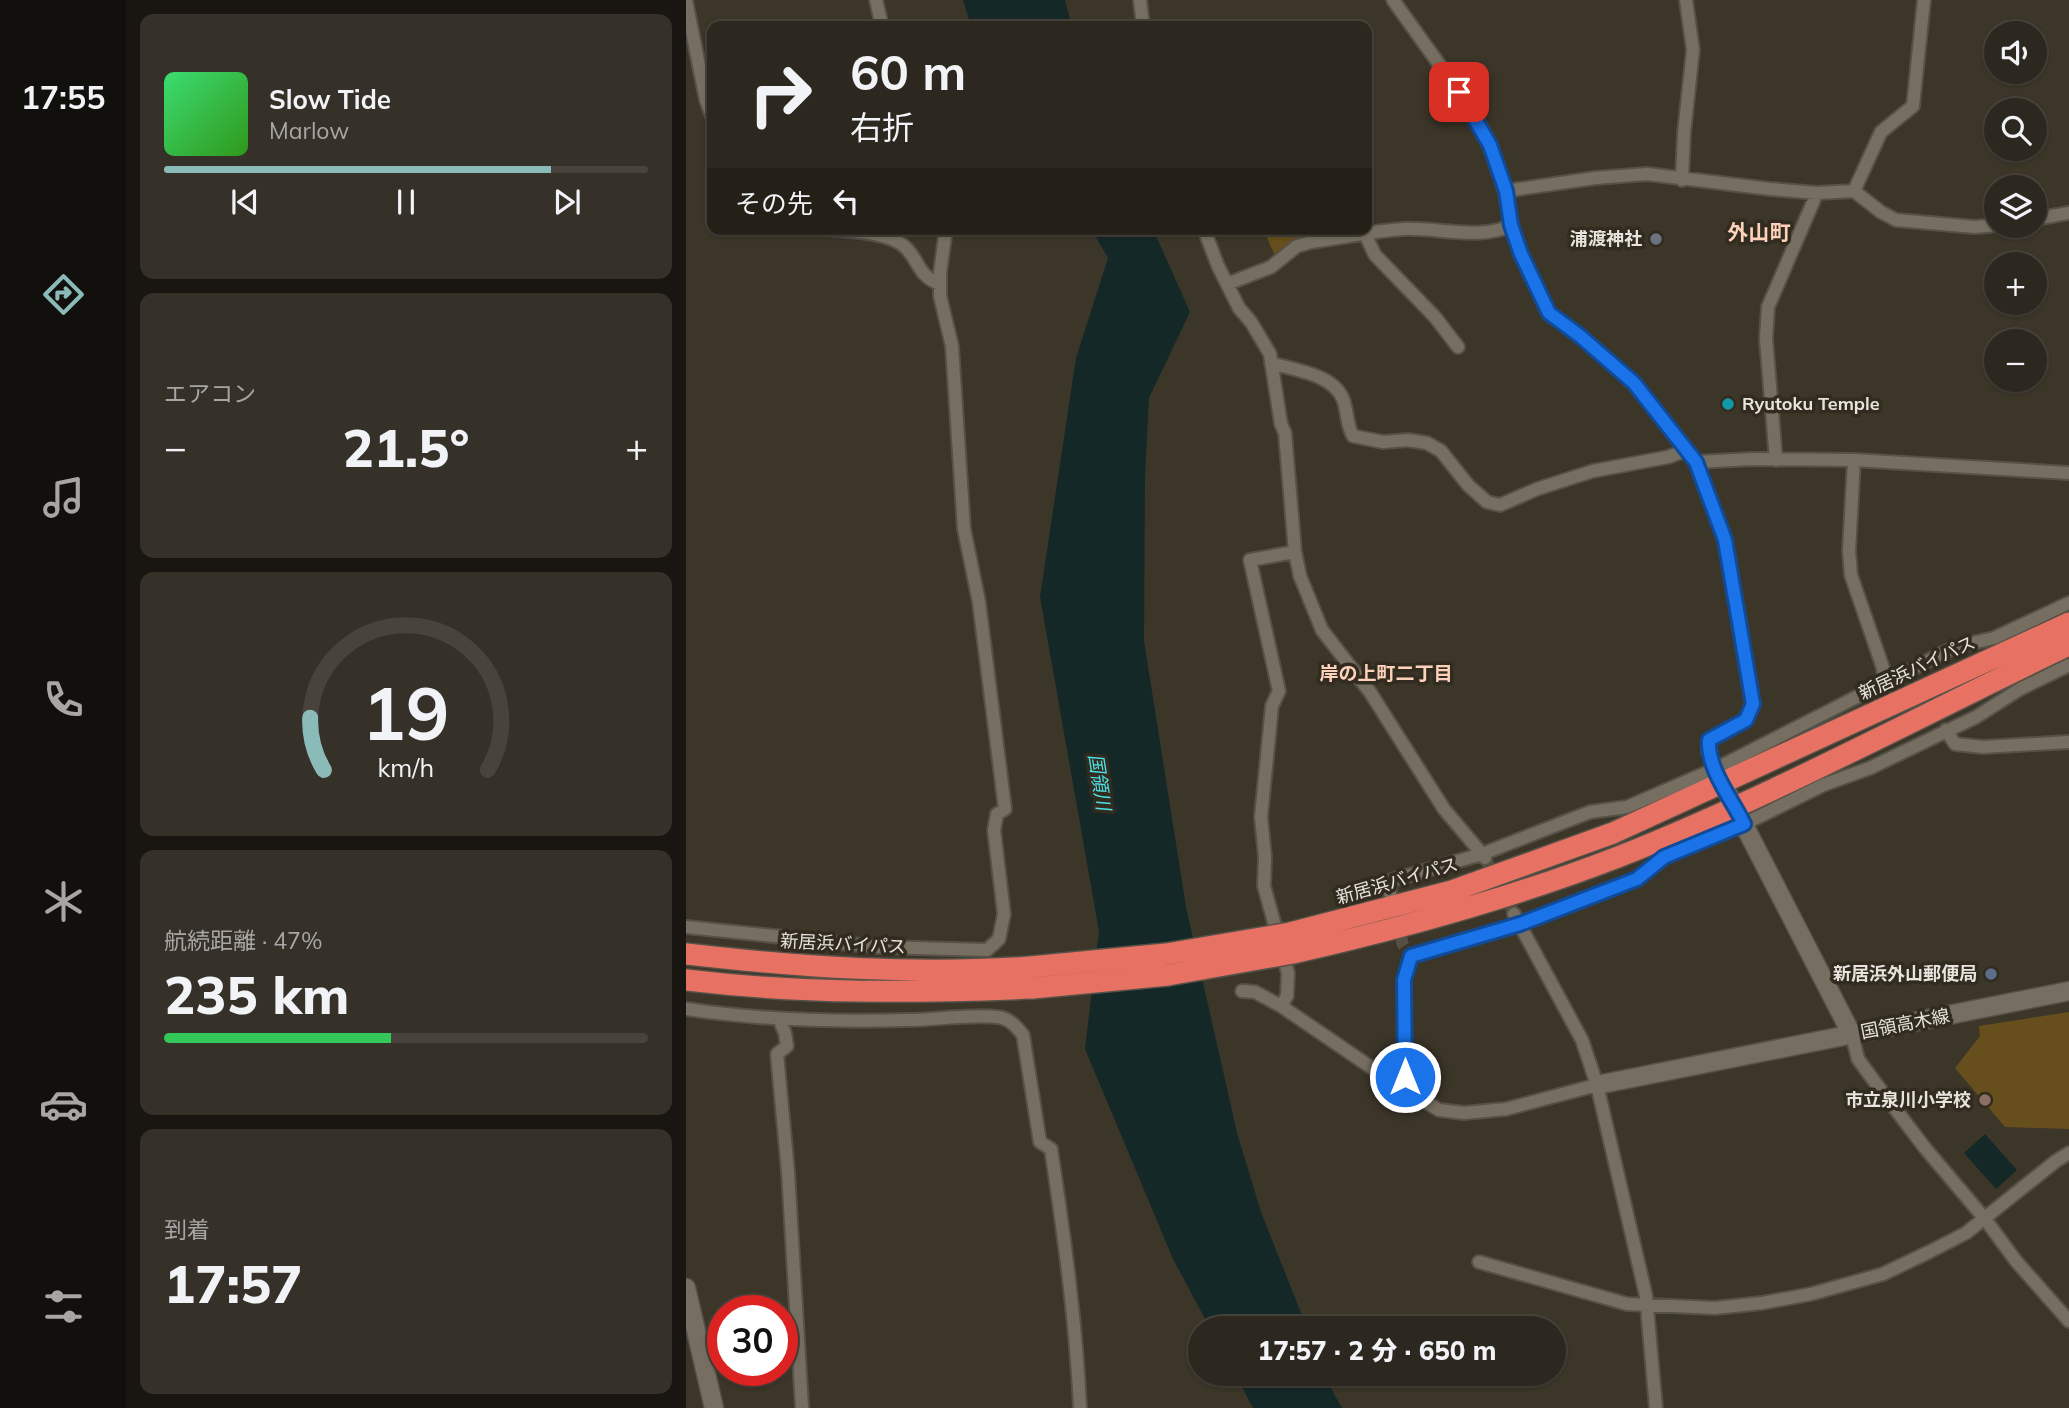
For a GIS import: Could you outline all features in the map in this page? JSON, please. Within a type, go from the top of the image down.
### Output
[{"type":"highway","name":"新居浜バイパス","points":[[686,954],[760,962],[1032,978],[1168,975],[1291,943],[1452,891],[1613,833],[1719,777],[2069,623]]},
{"type":"highway","name":"新居浜バイパス","points":[[1291,943],[1368,936],[1456,912],[1740,815],[2069,645]]},
{"type":"highway","name":"新居浜バイパス","points":[[686,980],[748,987],[857,992],[942,992],[1032,978]]},
{"type":"main road","name":"国領高木線","points":[[1719,777],[1852,1035],[2069,992]]},
{"type":"main road","points":[[1597,1085],[1852,1035]]},
{"type":"main road","points":[[686,1287],[714,1408]]},
{"type":"street","points":[[876,0],[881,21]]},
{"type":"street","points":[[1140,0],[1142,21]]},
{"type":"street","points":[[1393,0],[1472,110],[1490,145],[1506,191],[1511,225],[1521,254],[1549,313],[1634,383],[1696,462],[1725,540],[1753,704],[1746,720],[1709,740],[1708,752],[1719,777]]},
{"type":"street","points":[[1682,180],[1693,50],[1686,0]]},
{"type":"street","points":[[1854,191],[1881,132],[1913,106],[1924,0]]},
{"type":"street","points":[[686,1],[707,103]]},
{"type":"street","points":[[1506,191],[1595,178],[1647,174],[1817,193],[1854,191],[1896,220],[1984,226]]},
{"type":"street","points":[[1776,460],[1766,339],[1768,307],[1817,193]]},
{"type":"street","points":[[2047,217],[2069,213]]},
{"type":"street","points":[[1372,233],[1407,229],[1435,232],[1500,231],[1511,225]]},
{"type":"street","points":[[870,235],[896,241],[908,249],[924,275],[940,284]]},
{"type":"street","points":[[686,927],[880,947],[986,950],[999,939],[1004,914],[994,830],[997,814],[1005,809],[979,603],[964,529],[952,346],[940,296],[945,235]]},
{"type":"street","points":[[1207,235],[1239,308],[1261,336],[1270,354],[1281,424],[1285,433],[1295,552],[1300,576],[1322,630],[1370,692],[1444,809],[1483,856]]},
{"type":"street","points":[[1227,284],[1271,267],[1297,246],[1359,235]]},
{"type":"street","points":[[1366,235],[1376,256],[1435,317],[1458,347]]},
{"type":"street","points":[[1271,363],[1328,381],[1343,398],[1346,425],[1353,436],[1382,442],[1408,440],[1427,443],[1441,451],[1468,485],[1487,502],[1500,505],[1537,489],[1593,471],[1668,457],[1687,450]]},
{"type":"street","points":[[1854,460],[1851,575],[1883,668],[1884,684]]},
{"type":"street","points":[[1696,462],[1854,460],[2069,473]]},
{"type":"street","points":[[1281,1006],[1287,996],[1288,973],[1264,886],[1265,857],[1261,817],[1272,706],[1279,691],[1250,560],[1295,552]]},
{"type":"street","points":[[1390,893],[1389,881],[1483,856],[1590,812],[1627,807],[1719,777],[1955,647],[1994,638],[2069,603]]},
{"type":"street","points":[[1397,1085],[1405,1077],[1404,980],[1411,956],[1637,879],[1664,857],[1740,815],[1870,768],[1976,717],[2020,689],[2069,665]]},
{"type":"street","points":[[1946,730],[1955,744],[1983,747],[2069,742]]},
{"type":"street","points":[[1517,919],[1582,1040],[1597,1085],[1646,1305],[1656,1408]]},
{"type":"street","points":[[1242,991],[1255,992],[1281,1006],[1397,1085],[1439,1110],[1464,1113],[1506,1109],[1597,1085]]},
{"type":"street","points":[[686,1009],[736,1017],[779,1019],[904,1020],[999,1017],[1013,1023],[1023,1035],[1040,1142],[1051,1149],[1067,1252],[1080,1408]]},
{"type":"street","points":[[779,1019],[787,1046],[776,1054],[788,1172],[802,1408]]},
{"type":"street","points":[[1852,1035],[1858,1059],[1880,1089],[2016,1261],[2069,1321]]},
{"type":"street","points":[[1479,1262],[1627,1304],[1715,1308],[1811,1294],[1883,1274],[1966,1233],[2069,1153]]},
{"type":"shaded area","points":[[1266,235],[1346,235],[1275,256]]},
{"type":"shaded area","points":[[2069,1012],[2069,1129],[2005,1127],[1955,1068],[1980,1036],[1979,1026]]},
{"type":"water","points":[[963,0],[1065,0],[1071,21],[969,21]]},
{"type":"water","name":"国領川","points":[[1095,235],[1156,235],[1190,312],[1149,398],[1145,477],[1144,641],[1186,907],[1237,1133],[1261,1212],[1302,1316],[1204,1316],[1173,1259],[1085,1049],[1099,931],[1040,597],[1076,358],[1108,258]]},
{"type":"water","points":[[1985,1134],[2017,1170],[1996,1189],[1964,1153]]},
{"type":"water","points":[[1241,1386],[1330,1386],[1342,1408],[1253,1408]]},
{"type":"tunnel","points":[[1485,858],[1514,914]]},
{"type":"tunnel","points":[[1391,900],[1403,945],[1411,956]]},
{"type":"place","name":"浦渡神社","points":[[1656,239]]},
{"type":"place","name":"Ryutoku Temple","points":[[1728,404]]},
{"type":"place","name":"新居浜外山郵便局","points":[[1991,974]]},
{"type":"place","name":"市立泉川小学校","points":[[1985,1100]]},
{"type":"district","name":"外山町","points":[[1759,233]]},
{"type":"district","name":"岸の上町二丁目","points":[[1386,673]]},
{"type":"route","points":[[1405,1077],[1404,980],[1411,956],[1520,924],[1637,879],[1664,857],[1744,824],[1708,752],[1709,740],[1746,720],[1753,704],[1725,540],[1696,462],[1634,383],[1549,313],[1521,254],[1511,225],[1506,191],[1490,145],[1472,110],[1459,92]]}]
